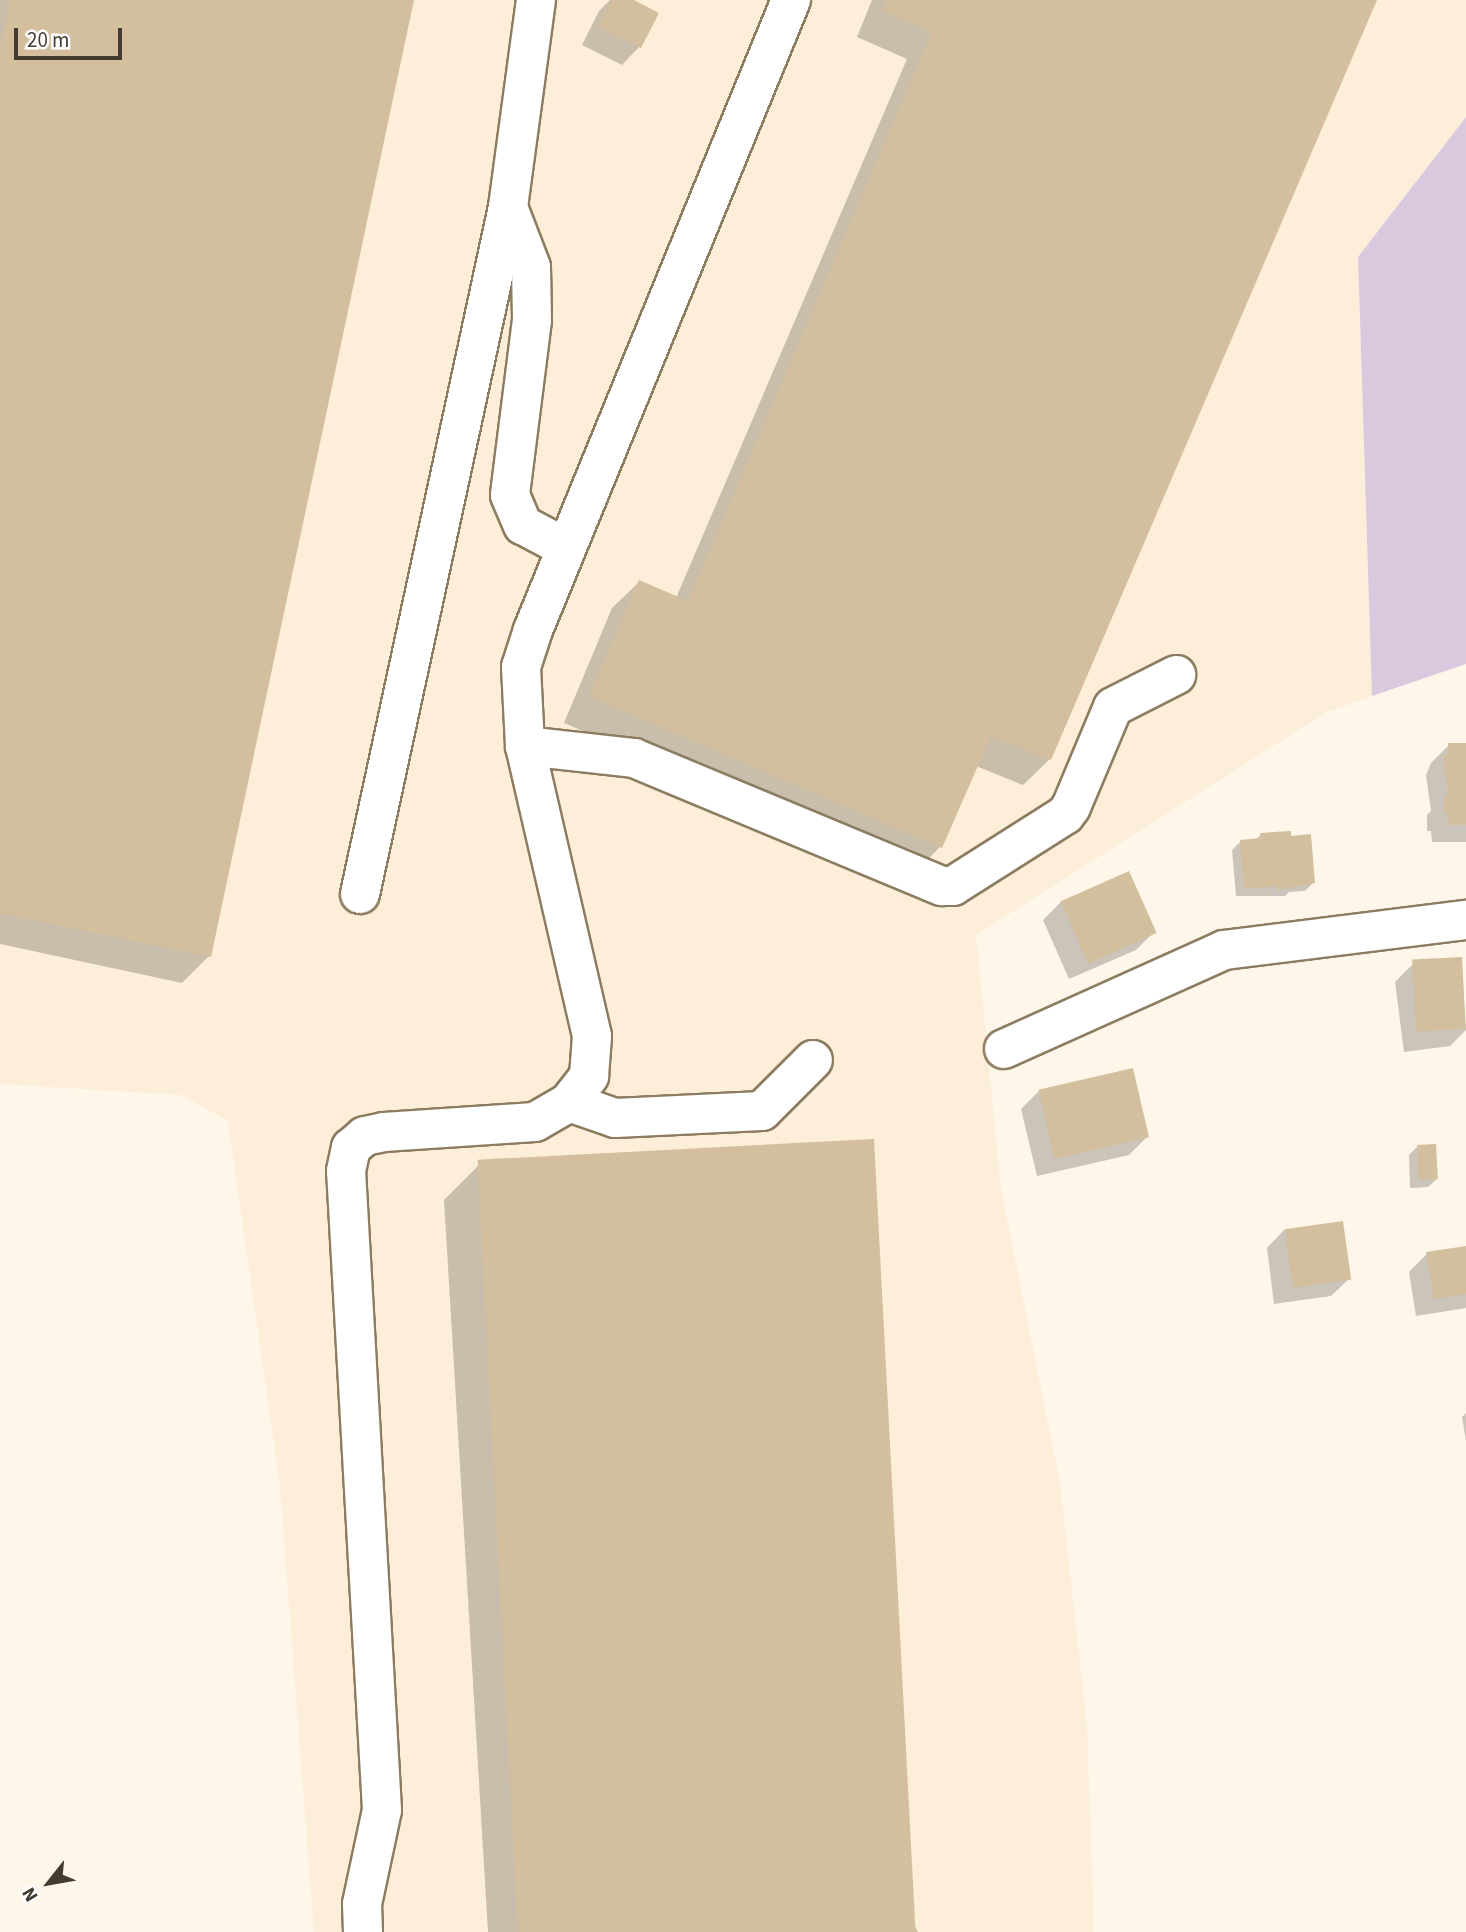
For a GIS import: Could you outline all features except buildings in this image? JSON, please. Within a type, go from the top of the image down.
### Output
[{"type":"lane","points":[[360,894],[508,207],[536,0]]},
{"type":"lane","points":[[363,1932],[362,1904],[382,1810],[346,1171],[351,1148],[365,1136],[384,1132],[535,1122],[569,1102],[589,1076],[592,1036],[525,746],[521,667],[566,548],[791,0]]},
{"type":"lane","points":[[508,207],[531,267],[532,320],[510,495],[523,525],[566,548]]},
{"type":"lane","points":[[525,746],[634,758],[942,886],[953,886],[1065,815],[1071,807],[1113,707],[1176,675]]},
{"type":"lane","points":[[1004,1049],[1224,950],[1466,920]]},
{"type":"lane","points":[[569,1102],[615,1118],[762,1111],[813,1060]]},
{"type":"shaded area","points":[[0,0],[1466,0],[1466,117],[1358,257],[1372,696],[1325,713],[976,935],[1001,1190],[1060,1483],[1087,1728],[1094,1932],[314,1932],[280,1485],[228,1121],[181,1095],[0,1084]]},
{"type":"shaded area","points":[[1466,117],[1466,664],[1372,696],[1358,257]]}]
